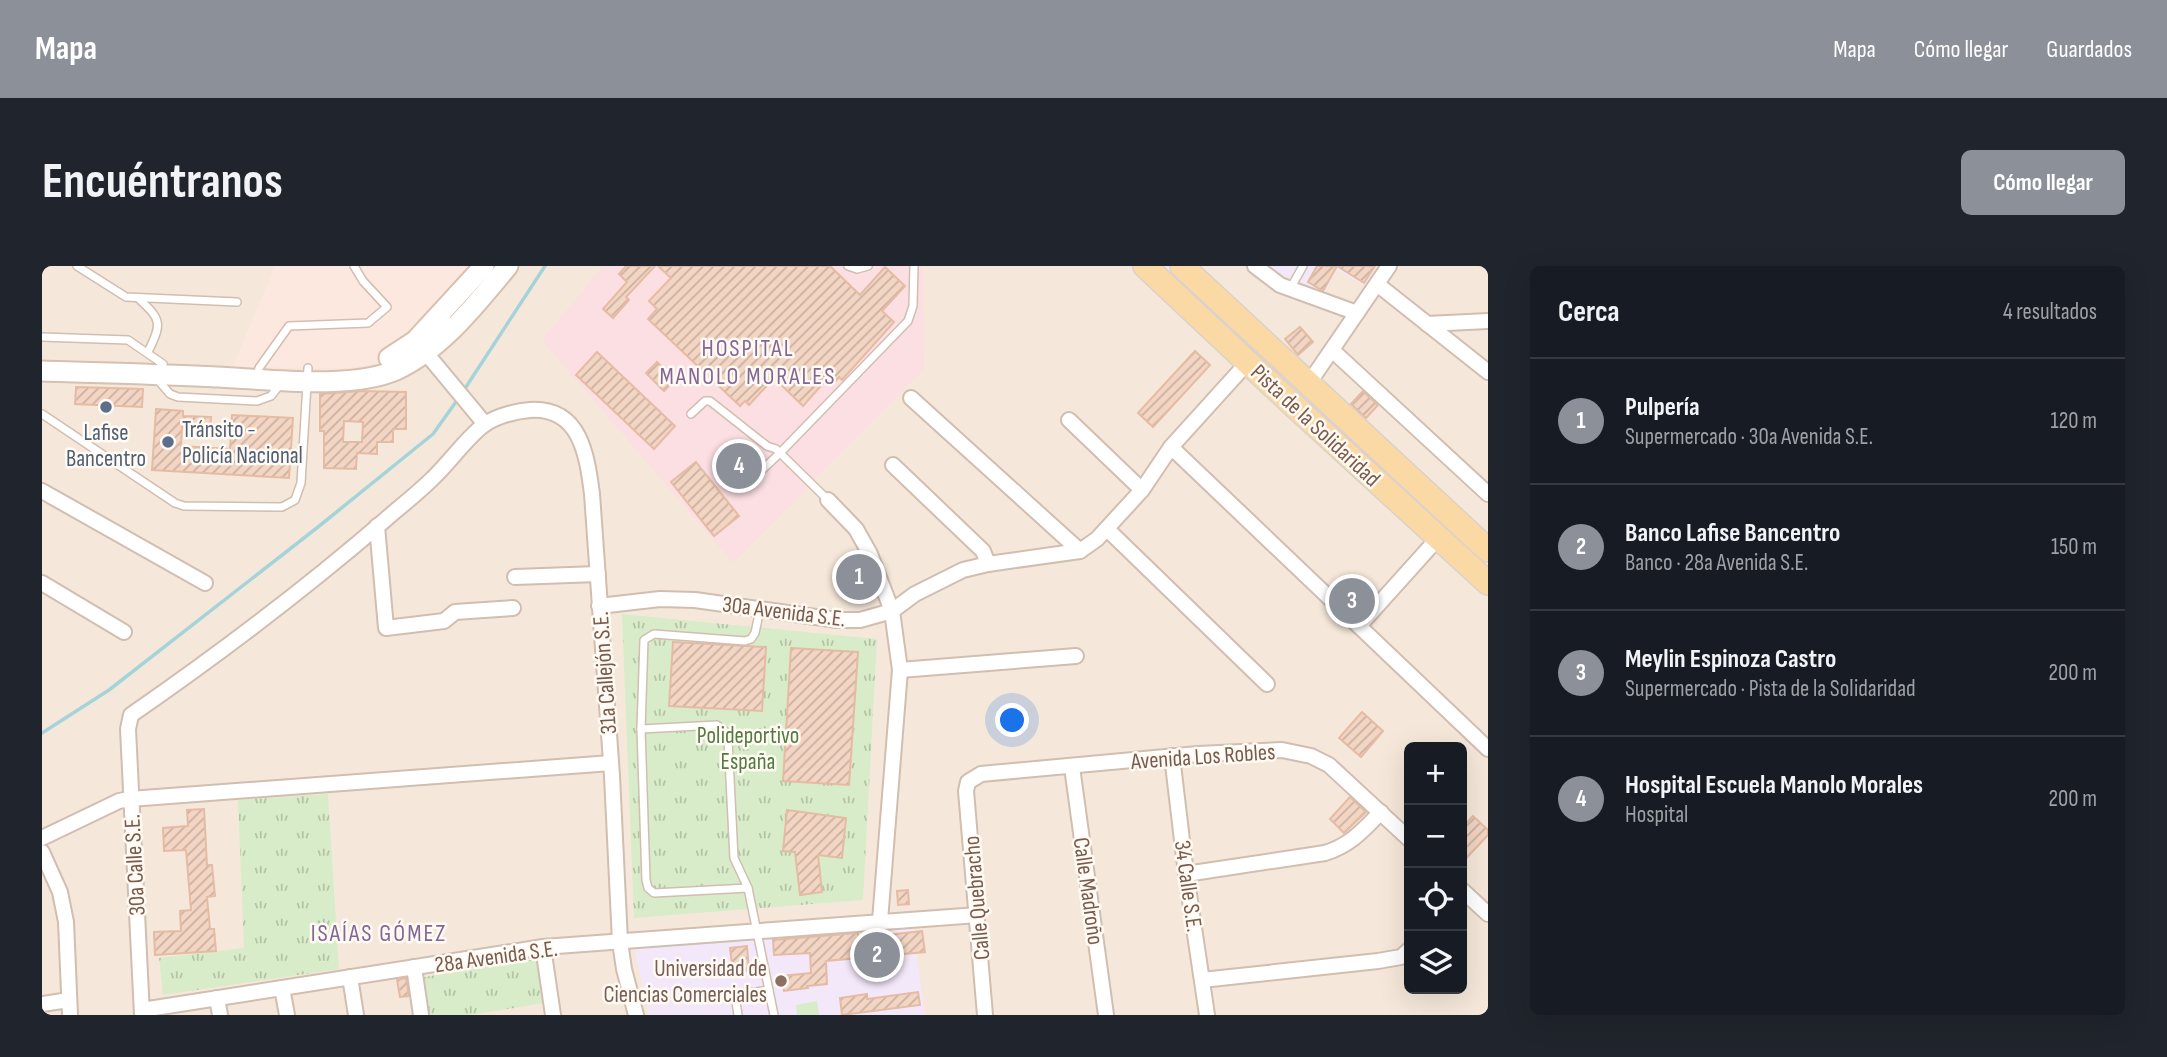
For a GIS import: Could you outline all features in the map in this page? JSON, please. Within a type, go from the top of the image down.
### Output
[{"type":"main road","points":[[389,358],[415,341],[484,271],[508,266]]},
{"type":"main road","name":"Pista de la Solidaridad","points":[[1145,266],[1488,583]]},
{"type":"main road","name":"Pista de la Solidaridad","points":[[1182,266],[1488,550]]},
{"type":"main road","points":[[42,359],[155,363],[258,373],[369,377],[395,370],[426,353],[463,317],[484,271]]},
{"type":"main road","points":[[426,353],[441,315]]},
{"type":"main road","points":[[258,373],[283,380],[370,365],[417,351],[426,353]]},
{"type":"main road","points":[[42,371],[155,363]]},
{"type":"street","points":[[1255,266],[1280,285],[1357,313]]},
{"type":"street","points":[[1308,383],[1389,266]]},
{"type":"street","points":[[1377,284],[1488,372]]},
{"type":"street","points":[[1427,324],[1488,321]]},
{"type":"street","points":[[1332,350],[1488,494]]},
{"type":"street","points":[[426,353],[485,424],[432,479],[377,526],[386,628],[444,621],[455,612],[513,608]]},
{"type":"street","points":[[911,398],[1080,551],[1107,529],[1142,491],[1171,447],[1248,362]]},
{"type":"street","name":"31a Callejón S.E.","points":[[485,424],[505,415],[532,410],[552,413],[566,420],[586,452],[592,494],[611,763],[620,942],[636,1015]]},
{"type":"street","points":[[1069,421],[1142,491]]},
{"type":"street","points":[[1171,447],[1488,749]]},
{"type":"street","points":[[893,465],[983,551],[988,564]]},
{"type":"street","points":[[43,494],[205,583]]},
{"type":"street","points":[[828,500],[856,529],[866,546],[892,611],[900,670],[880,921]]},
{"type":"street","name":"30a Calle S.E.","points":[[142,1012],[128,729],[131,715],[250,630],[377,526]]},
{"type":"street","points":[[1107,529],[1267,684]]},
{"type":"street","points":[[1359,626],[1439,537]]},
{"type":"street","name":"30a Avenida S.E.","points":[[599,607],[660,599],[695,600],[836,620],[860,620],[892,611],[915,594],[964,570],[1080,551]]},
{"type":"street","points":[[515,577],[597,574]]},
{"type":"street","points":[[42,583],[124,632]]},
{"type":"street","points":[[900,670],[1076,656]]},
{"type":"street","name":"Avenida Los Robles","points":[[968,782],[981,774],[1172,756],[1282,750],[1311,756],[1329,765],[1404,834]]},
{"type":"street","name":"34 Calle S.E.","points":[[1172,756],[1207,1015]]},
{"type":"street","points":[[42,838],[119,801],[131,799],[611,763]]},
{"type":"street","name":"Calle Madroño","points":[[1072,767],[1106,1015]]},
{"type":"street","name":"Calle Quebracho","points":[[968,782],[966,792],[985,1015]]},
{"type":"street","points":[[1186,874],[1333,850],[1354,839],[1381,812]]},
{"type":"street","points":[[42,852],[60,892],[66,922],[70,1007],[42,1004]]},
{"type":"street","points":[[1467,897],[1488,914]]},
{"type":"street","name":"28a Avenida S.E.","points":[[142,1012],[543,947],[978,915]]},
{"type":"street","points":[[543,947],[553,1015]]},
{"type":"street","points":[[1202,980],[1378,961],[1404,954]]},
{"type":"street","points":[[414,967],[421,1015]]},
{"type":"street","points":[[350,977],[356,1015]]},
{"type":"street","points":[[282,988],[287,1015]]},
{"type":"street","points":[[217,998],[220,1015]]},
{"type":"lane","points":[[77,266],[125,296],[237,302]]},
{"type":"lane","points":[[258,373],[289,326],[368,323],[387,307],[363,281],[354,266]]},
{"type":"lane","points":[[848,266],[857,270],[868,266]]},
{"type":"lane","points":[[746,485],[908,321],[914,306],[914,266]]},
{"type":"lane","points":[[1290,289],[1303,266]]},
{"type":"lane","points":[[138,298],[156,315],[158,324],[155,363],[165,389],[177,397],[257,401],[271,396],[283,380]]},
{"type":"lane","points":[[42,337],[128,340],[155,363]]},
{"type":"lane","points":[[42,414],[175,503],[184,506],[282,508],[295,500],[301,483],[307,374]]},
{"type":"lane","points":[[691,414],[705,401],[710,401],[767,446],[776,449],[828,500]]},
{"type":"lane","points":[[748,888],[654,893],[648,888],[641,729],[644,640],[654,634],[746,641],[755,633],[760,609]]},
{"type":"lane","points":[[641,729],[716,725],[724,730],[728,739],[734,858],[748,888],[774,1015]]},
{"type":"lane","points":[[738,1015],[735,995],[769,990]]},
{"type":"shaded area","points":[[42,266],[1488,266],[1488,1015],[42,1015]]},
{"type":"shaded area","points":[[275,266],[484,266],[389,358],[370,365],[349,368],[233,367]]},
{"type":"shaded area","points":[[603,266],[923,266],[924,369],[733,563],[542,340]]},
{"type":"shaded area","points":[[1264,266],[1377,266],[1364,285],[1337,270],[1324,293],[1278,278]]},
{"type":"shaded area","name":"Universidad de Ciencias Comerciales","points":[[912,922],[925,1015],[649,1015],[634,947]]},
{"type":"green space","name":"Polideportivo España","points":[[622,614],[877,639],[863,900],[634,918]]},
{"type":"green space","points":[[328,794],[339,969],[163,995],[159,958],[244,948],[238,800]]},
{"type":"green space","points":[[536,959],[544,1003],[471,1015],[425,1015],[418,978]]},
{"type":"green space","points":[[817,1001],[819,1015],[797,1015],[796,1005]]},
{"type":"building","points":[[626,266],[655,266],[626,297],[629,300],[613,318],[603,309],[627,282],[619,274]]},
{"type":"building","points":[[658,266],[830,266],[860,295],[885,267],[905,286],[882,311],[894,322],[842,380],[839,377],[833,384],[827,379],[803,406],[774,378],[749,405],[745,401],[740,406],[648,319],[657,309],[649,301],[671,278]]},
{"type":"building","points":[[1317,266],[1337,266],[1323,291],[1308,282]]},
{"type":"building","points":[[1337,266],[1375,266],[1364,283]]},
{"type":"building","points":[[1300,327],[1313,342],[1298,355],[1285,339]]},
{"type":"building","points":[[1195,351],[1210,365],[1153,427],[1138,413]]},
{"type":"building","points":[[597,352],[675,426],[654,449],[576,375]]},
{"type":"building","points":[[657,362],[675,380],[664,391],[646,373]]},
{"type":"building","points":[[76,387],[143,389],[142,407],[75,404]]},
{"type":"building","points":[[1363,391],[1378,405],[1366,418],[1351,404]]},
{"type":"building","points":[[406,392],[406,429],[393,429],[393,442],[377,442],[377,454],[357,453],[356,469],[324,468],[320,394]],"holes":[[[344,421],[363,422],[362,442],[343,442]]]},
{"type":"building","name":"Tránsito - Policía Nacional","points":[[156,409],[183,411],[183,416],[211,417],[210,429],[182,427],[181,446],[230,449],[232,415],[293,418],[289,478],[152,470]]},
{"type":"building","points":[[696,462],[739,516],[714,536],[671,482]]},
{"type":"building","points":[[673,642],[766,647],[762,711],[669,706]]},
{"type":"building","name":"Polideportivo España","points":[[791,648],[858,652],[849,785],[783,781]]},
{"type":"building","points":[[1362,712],[1383,731],[1361,757],[1339,738]]},
{"type":"building","points":[[1350,797],[1366,812],[1344,833],[1330,819]]},
{"type":"building","points":[[204,809],[207,865],[212,865],[215,896],[207,897],[210,929],[214,929],[216,951],[155,955],[154,932],[181,931],[180,911],[191,910],[186,850],[164,851],[163,828],[188,826],[187,810]]},
{"type":"building","points":[[787,810],[846,818],[842,858],[818,855],[822,892],[800,895],[795,852],[783,851]]},
{"type":"building","points":[[1473,816],[1488,830],[1488,835],[1467,858],[1467,823]]},
{"type":"building","points":[[908,890],[909,904],[898,905],[897,891]]},
{"type":"building","points":[[922,931],[925,952],[826,961],[827,984],[784,991],[782,976],[811,973],[810,953],[774,955],[773,940],[858,933],[859,945],[878,943],[877,936]]},
{"type":"building","points":[[747,946],[749,971],[733,973],[730,948]]},
{"type":"building","points":[[406,978],[409,996],[400,997],[397,980]]},
{"type":"building","points":[[918,992],[920,1005],[842,1015],[840,998],[867,994],[867,999]]},
{"type":"waterway","points":[[464,390],[545,266]]},
{"type":"waterway","points":[[42,733],[109,690],[318,527],[433,434],[458,399]]},
{"type":"place","name":"Lafise Bancentro","points":[[106,407]]},
{"type":"place","name":"Tránsito - Policía Nacional","points":[[168,442]]},
{"type":"place","name":"Hospital Escuela Manolo Morales","points":[[739,466]]},
{"type":"place","name":"Pulpería","points":[[859,577]]},
{"type":"place","name":"Meylin Espinoza Castro","points":[[1352,601]]},
{"type":"place","name":"Banco Lafise Bancentro","points":[[877,955]]},
{"type":"place","name":"Universidad de Ciencias Comerciales","points":[[781,981]]},
{"type":"district","name":"HOSPITAL MANOLO MORALES","points":[[748,362]]},
{"type":"district","name":"ISAÍAS GÓMEZ","points":[[379,933]]}]
